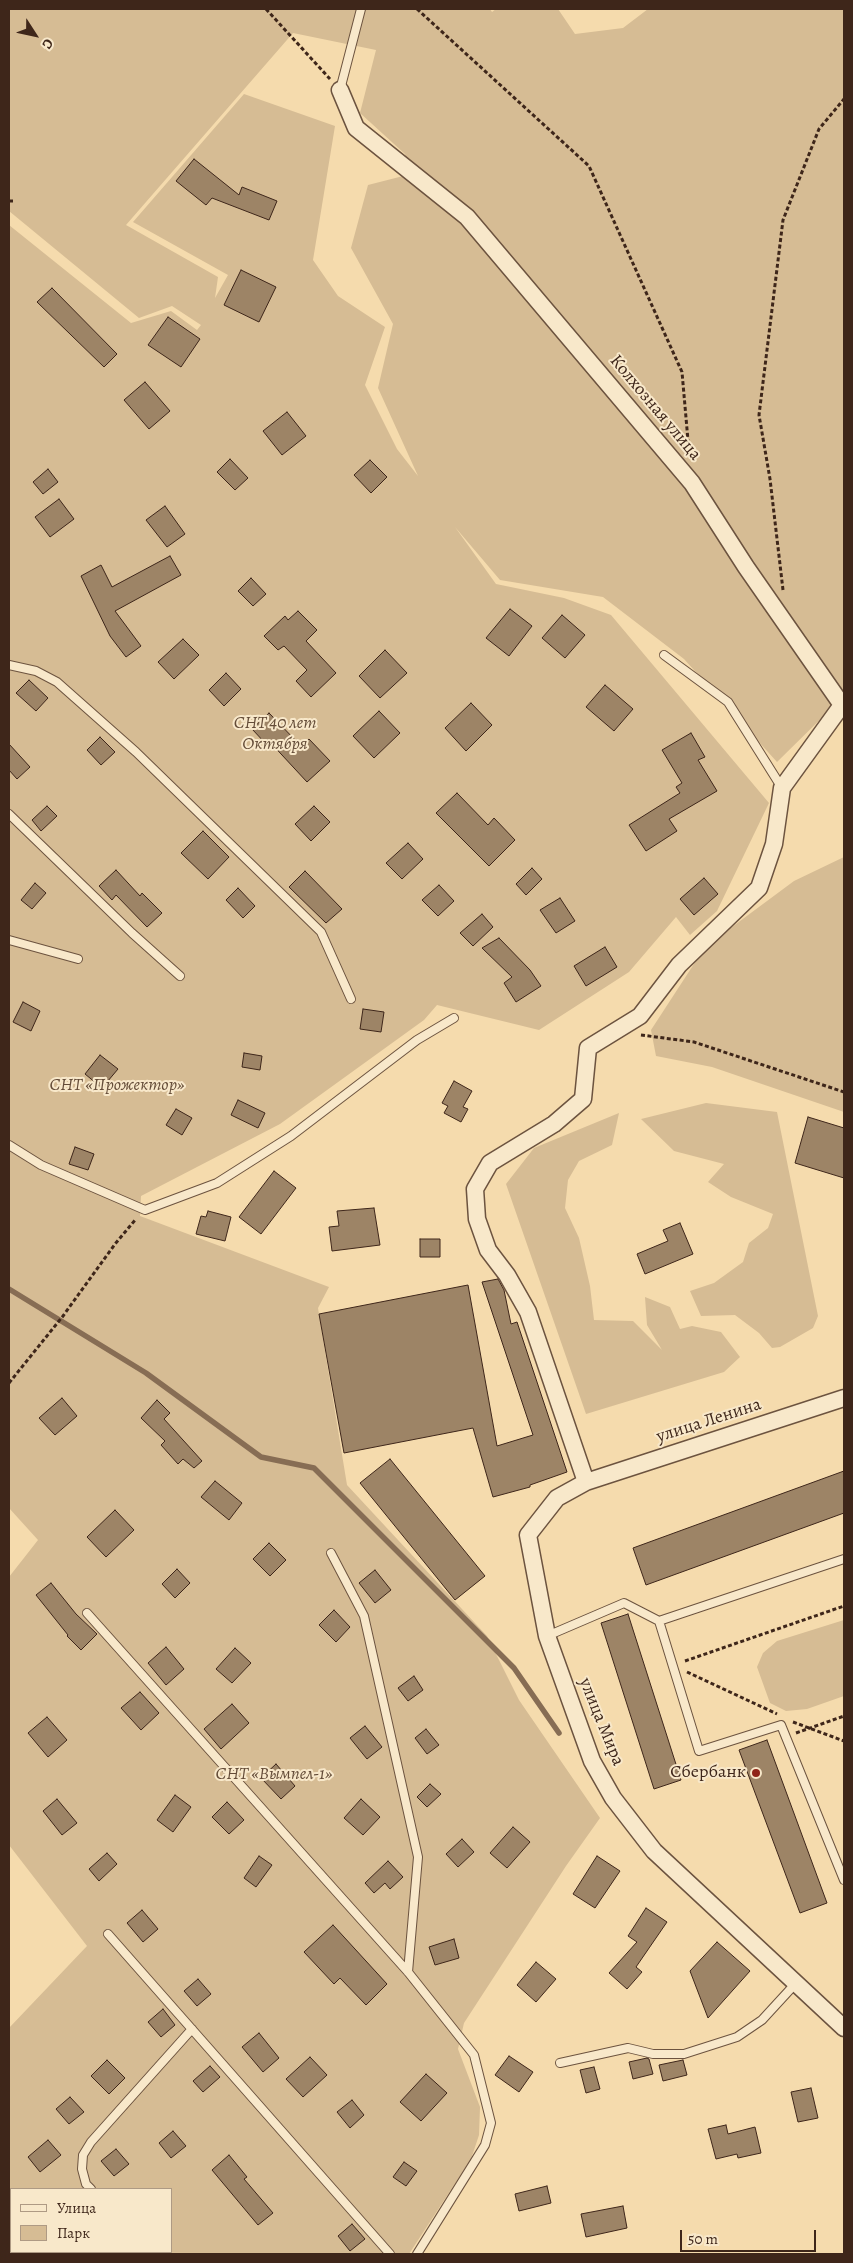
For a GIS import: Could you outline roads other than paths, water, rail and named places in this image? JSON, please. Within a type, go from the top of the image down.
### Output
[{"type":"street","name":"Колхозная улица","points":[[340,90],[356,128],[467,217],[692,483],[746,567],[842,705],[782,788]]},
{"type":"street","points":[[586,1482],[528,1312],[508,1275],[488,1250],[477,1219],[475,1189],[490,1163],[554,1124],[583,1099],[588,1048],[640,1016],[678,965],[759,888],[774,844],[782,788]]},
{"type":"street","name":"улица Ленина","points":[[586,1482],[844,1398]]},
{"type":"street","name":"улица Мира","points":[[586,1482],[557,1498],[528,1535],[548,1636],[592,1760],[628,1819],[654,1851],[844,2028]]},
{"type":"lane","points":[[340,90],[360,9]]},
{"type":"lane","points":[[664,655],[728,702],[782,788]]},
{"type":"lane","points":[[9,665],[36,671],[57,682],[150,766],[321,932],[351,999]]},
{"type":"lane","points":[[9,814],[132,933],[180,976]]},
{"type":"lane","points":[[9,940],[78,959]]},
{"type":"lane","points":[[9,1145],[41,1164],[145,1210],[217,1183],[291,1136],[417,1040],[454,1018]]},
{"type":"lane","points":[[331,1553],[364,1616],[418,1857],[408,1972]]},
{"type":"lane","points":[[659,1622],[844,1559]]},
{"type":"lane","points":[[548,1636],[624,1604],[659,1622],[699,1751],[781,1725],[844,1880]]},
{"type":"lane","points":[[87,1613],[408,1972],[474,2055],[491,2123],[485,2145],[417,2254]]},
{"type":"lane","points":[[108,1934],[390,2254]]},
{"type":"lane","points":[[560,2063],[628,2048],[653,2054],[684,2054],[737,2037],[762,2020],[796,1983]]},
{"type":"lane","points":[[90,2188],[86,2184],[82,2169],[82,2155],[91,2142],[192,2029]]},
{"type":"waterway","points":[[9,1289],[146,1373],[261,1457],[314,1468],[514,1668],[559,1733]]},
{"type":"place","name":"Сбербанк","points":[[756,1773]]},
{"type":"park label","name":"СНТ 40 лет Октября","points":[[275,734]]},
{"type":"park label","name":"СНТ «Прожектор»","points":[[117,1086]]},
{"type":"park label","name":"СНТ «Вымпел-1»","points":[[274,1775]]}]
